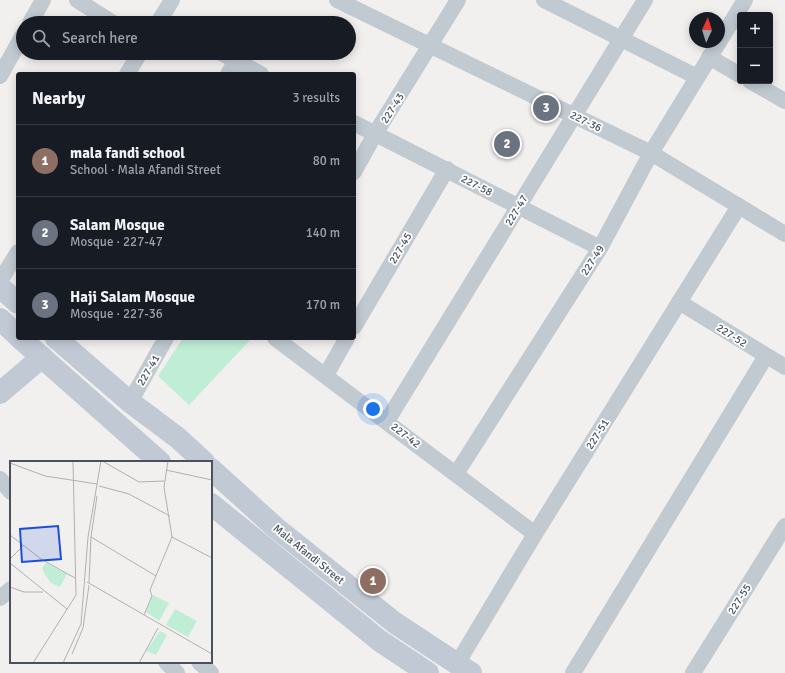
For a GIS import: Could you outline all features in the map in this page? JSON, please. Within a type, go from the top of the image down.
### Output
[{"type":"main road","points":[[0,286],[16,301]]},
{"type":"main road","points":[[0,319],[16,334]]},
{"type":"main road","points":[[22,340],[158,461]]},
{"type":"main road","points":[[65,341],[130,402],[178,438],[203,461]]},
{"type":"main road","points":[[0,393],[42,357]]},
{"type":"main road","name":"Mala Afandi Street","points":[[212,469],[276,528],[396,623],[464,668]]},
{"type":"main road","name":"Mala Afandi Street","points":[[212,505],[380,641],[428,673]]},
{"type":"main road","points":[[258,543],[276,528]]},
{"type":"street","points":[[34,16],[43,0]]},
{"type":"street","points":[[77,0],[102,16]]},
{"type":"street","points":[[164,16],[172,0]]},
{"type":"street","name":"227-36","points":[[337,0],[651,153],[785,234]]},
{"type":"street","name":"227-43","points":[[356,168],[375,134],[431,46],[458,0]]},
{"type":"street","name":"227-47","points":[[387,421],[645,0]]},
{"type":"street","name":"227-49","points":[[725,32],[745,0]]},
{"type":"street","points":[[551,1],[697,77]]},
{"type":"street","points":[[0,76],[16,47]]},
{"type":"street","name":"227-49","points":[[456,474],[600,248],[651,153],[715,48]]},
{"type":"street","points":[[709,57],[737,73]]},
{"type":"street","points":[[128,72],[136,60]]},
{"type":"street","points":[[232,68],[251,72]]},
{"type":"street","points":[[755,84],[785,101]]},
{"type":"street","name":"227-58","points":[[356,124],[519,205],[600,248]]},
{"type":"street","name":"227-45","points":[[356,324],[447,169]]},
{"type":"street","name":"227-51","points":[[464,668],[535,534],[739,206]]},
{"type":"street","points":[[0,281],[16,255]]},
{"type":"street","name":"227-52","points":[[679,302],[785,367]]},
{"type":"street","name":"227-41","points":[[130,402],[165,340]]},
{"type":"street","name":"227-42","points":[[278,340],[535,534]]},
{"type":"street","points":[[326,375],[346,340]]},
{"type":"street","points":[[573,673],[766,356]]},
{"type":"street","points":[[0,479],[10,491]]},
{"type":"street","name":"227-55","points":[[693,673],[785,526]]},
{"type":"street","points":[[0,598],[10,590]]},
{"type":"street","points":[[167,663],[178,673]]},
{"type":"street","points":[[200,663],[211,673]]},
{"type":"green space","points":[[182,340],[250,340],[189,405],[158,376]]},
{"type":"place","name":"Haji Salam Mosque","points":[[546,108]]},
{"type":"place","name":"Salam Mosque","points":[[507,144]]},
{"type":"place","name":"mala fandi school","points":[[373,581]]}]
